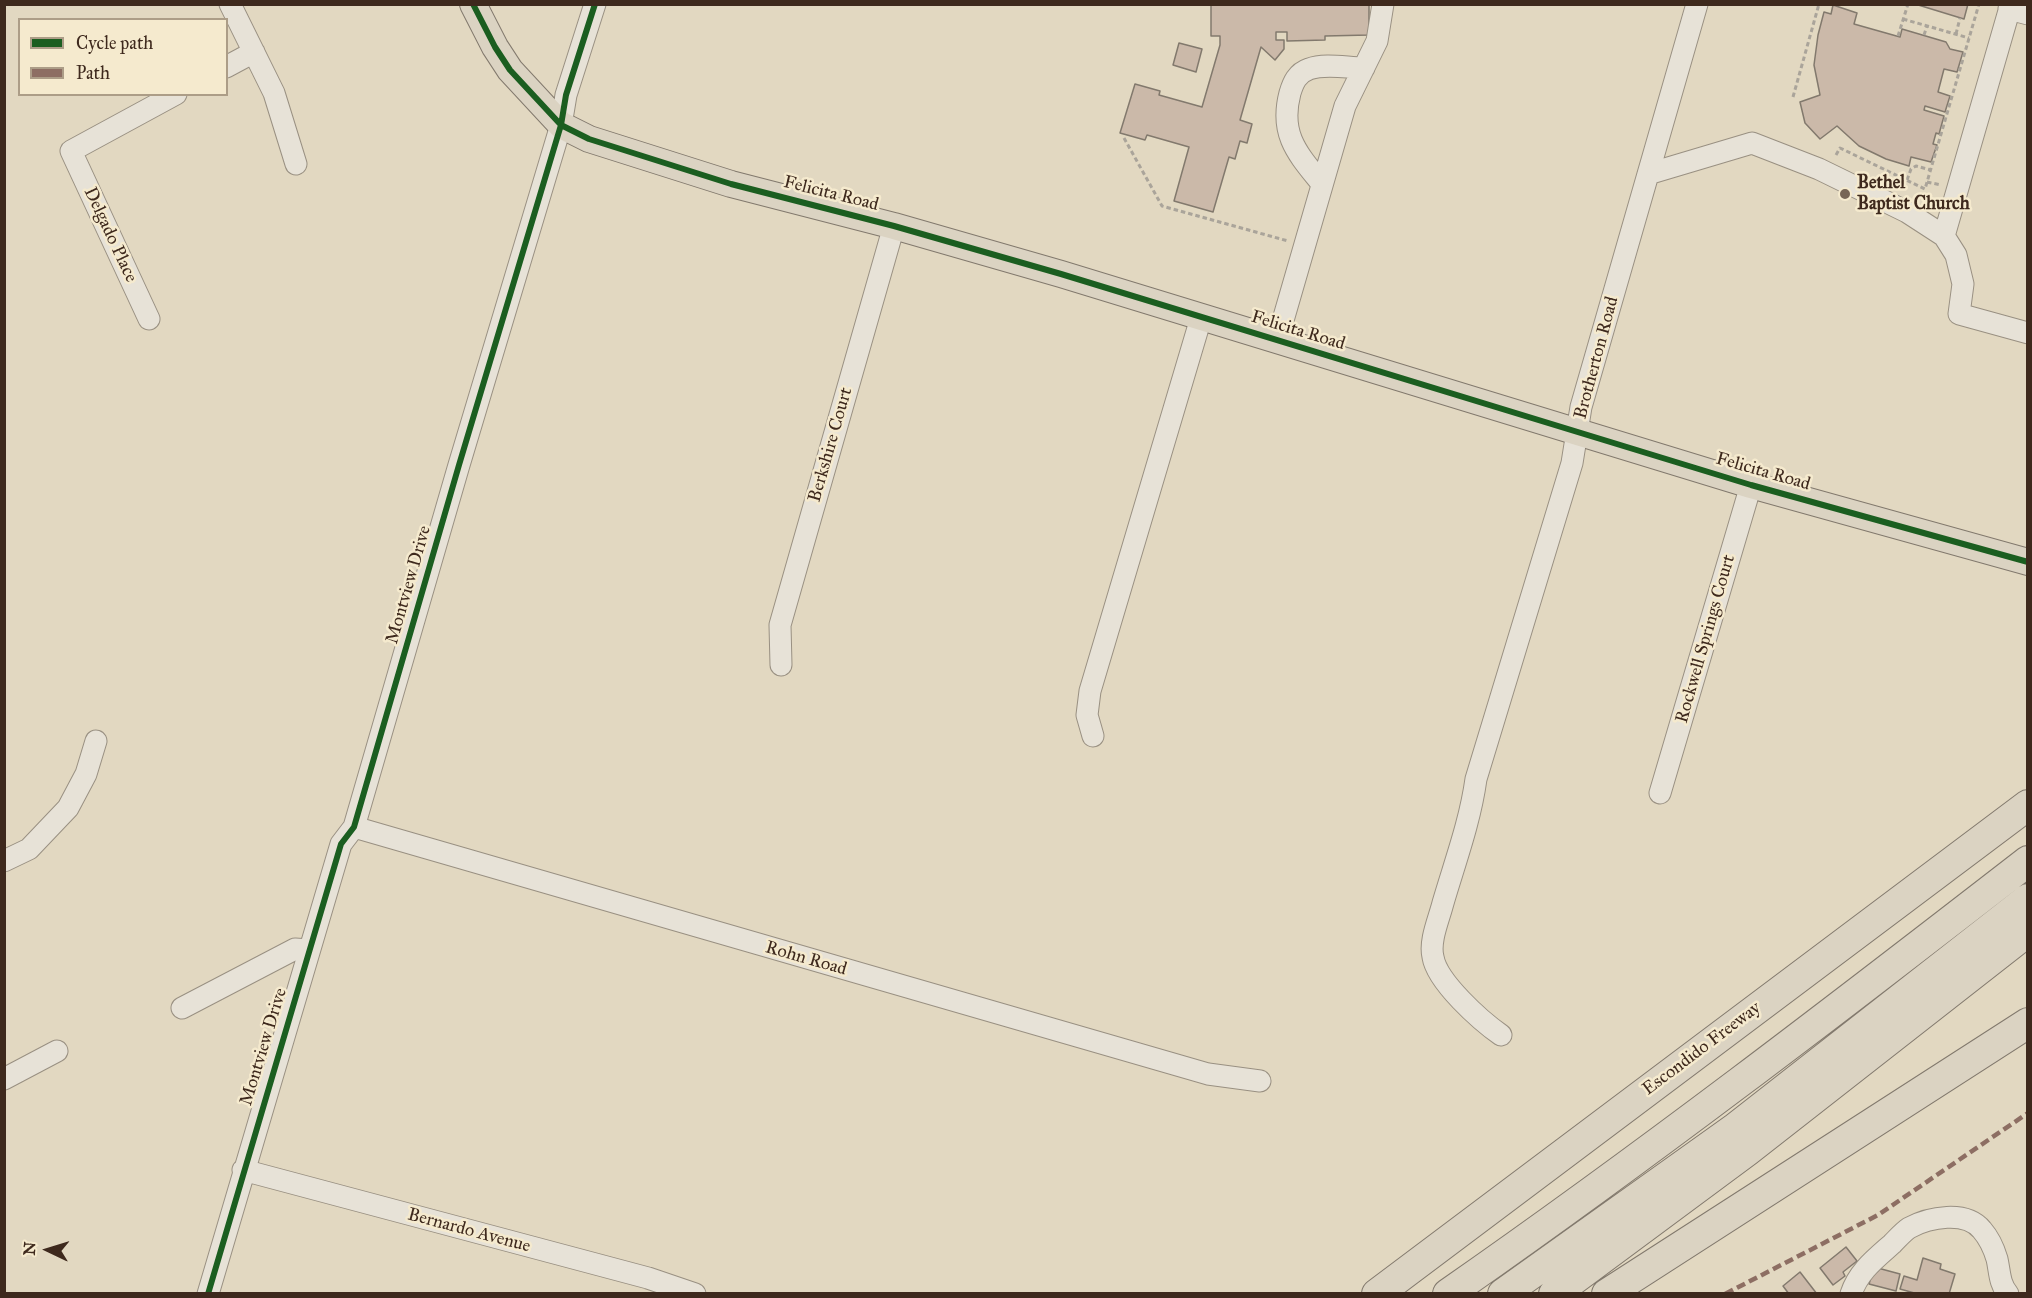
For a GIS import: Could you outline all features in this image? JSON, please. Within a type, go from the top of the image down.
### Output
[{"type":"highway","name":"Escondido Freeway","points":[[1377,1293],[2028,805]]},
{"type":"highway","points":[[1448,1293],[1535,1233],[1744,1080],[2028,861]]},
{"type":"highway","points":[[1503,1293],[1734,1129],[2028,899]]},
{"type":"highway","points":[[1554,1293],[1747,1151],[2028,931]]},
{"type":"highway","points":[[1607,1293],[2028,1023]]},
{"type":"main road","points":[[473,4],[495,47],[510,70],[561,125]]},
{"type":"main road","name":"Felicita Road","points":[[561,125],[589,139],[731,184],[894,226],[1751,484],[2028,562]]},
{"type":"street","points":[[230,4],[274,93],[296,164]]},
{"type":"street","name":"Montview Drive","points":[[208,1293],[341,844],[354,827],[561,125],[566,95],[595,4]]},
{"type":"street","points":[[1277,341],[1345,106],[1377,41],[1383,4]]},
{"type":"street","name":"Brotherton Road","points":[[1502,1035],[1485,1024],[1437,970],[1432,955],[1436,928],[1472,806],[1476,779],[1572,463],[1581,407],[1697,4]]},
{"type":"street","points":[[1944,236],[2016,9]]},
{"type":"street","points":[[228,66],[254,52]]},
{"type":"street","points":[[1322,184],[1295,150],[1287,125],[1287,109],[1293,82],[1308,69],[1325,66],[1364,68]]},
{"type":"street","name":"Delgado Place","points":[[149,319],[71,151],[172,96]]},
{"type":"street","points":[[1648,174],[1752,143],[1819,169],[1907,212],[1944,236],[1956,255],[1964,284],[1959,314],[2028,333]]},
{"type":"street","name":"Berkshire Court","points":[[781,666],[780,625],[894,226]]},
{"type":"street","points":[[1092,736],[1087,715],[1090,691],[1201,318]]},
{"type":"street","name":"Rockwell Springs Court","points":[[1660,793],[1751,484]]},
{"type":"street","points":[[4,861],[29,849],[68,808],[86,774],[96,741]]},
{"type":"street","name":"Rohn Road","points":[[354,827],[1208,1074],[1260,1080]]},
{"type":"street","points":[[182,1008],[295,949],[309,950]]},
{"type":"street","points":[[4,1079],[57,1051]]},
{"type":"street","name":"Bernardo Avenue","points":[[243,1170],[648,1278],[695,1293]]},
{"type":"street","points":[[1851,1293],[1868,1265],[1908,1229],[1926,1221],[1963,1218],[1982,1229],[1992,1246],[1998,1261],[2000,1279],[2008,1293]]},
{"type":"path","points":[[1792,97],[1819,4]]},
{"type":"path","points":[[1898,36],[1908,4]]},
{"type":"path","points":[[1833,163],[1840,148],[1925,189],[1979,4]]},
{"type":"path","points":[[1956,34],[1960,18]]},
{"type":"path","points":[[1903,19],[1969,38]]},
{"type":"path","points":[[1924,35],[1927,26]]},
{"type":"path","points":[[1124,138],[1162,206],[1304,246]]},
{"type":"path","points":[[1907,180],[1911,169],[1916,166],[1931,170]]},
{"type":"path","points":[[1928,182],[1946,187]]},
{"type":"building","points":[[1211,4],[1369,4],[1369,35],[1325,36],[1325,40],[1287,41],[1287,32],[1276,32],[1276,40],[1284,40],[1284,49],[1275,60],[1261,47],[1240,120],[1252,124],[1247,143],[1240,141],[1235,159],[1229,157],[1213,212],[1174,201],[1189,147],[1147,135],[1145,140],[1120,133],[1135,84],[1160,91],[1159,95],[1202,107],[1220,45],[1220,36],[1211,36]]},
{"type":"building","points":[[1915,4],[1968,4],[1964,19]]},
{"type":"building","points":[[1833,5],[1857,13],[1854,24],[1900,37],[1902,29],[1946,42],[1950,49],[1963,52],[1957,72],[1944,69],[1938,92],[1950,96],[1945,112],[1925,106],[1924,110],[1944,116],[1939,134],[1936,133],[1933,144],[1937,145],[1931,162],[1911,157],[1909,166],[1886,159],[1859,146],[1837,126],[1820,139],[1805,123],[1800,102],[1820,95],[1814,65],[1818,35],[1824,12],[1831,14]]},
{"type":"building","points":[[1179,43],[1202,49],[1196,72],[1173,65]]},
{"type":"building","points":[[1846,1247],[1857,1261],[1843,1272],[1845,1276],[1833,1285],[1820,1268]]},
{"type":"building","points":[[1923,1258],[1941,1264],[1940,1269],[1955,1274],[1949,1294],[1918,1294],[1900,1289],[1904,1276],[1917,1280]]},
{"type":"building","points":[[1874,1267],[1900,1274],[1896,1291],[1869,1284]]},
{"type":"building","points":[[1800,1272],[1817,1294],[1789,1294],[1783,1286]]},
{"type":"marked path","points":[[1725,1294],[1878,1215],[2028,1113]]},
{"type":"cycle path","points":[[473,4],[495,47],[510,70],[561,125],[589,139],[731,184],[894,226],[1061,274],[1751,485],[2028,562]]},
{"type":"cycle path","points":[[208,1294],[341,844],[354,827],[561,125],[566,95],[595,4]]},
{"type":"place","name":"Bethel Baptist Church","points":[[1845,194]]}]
